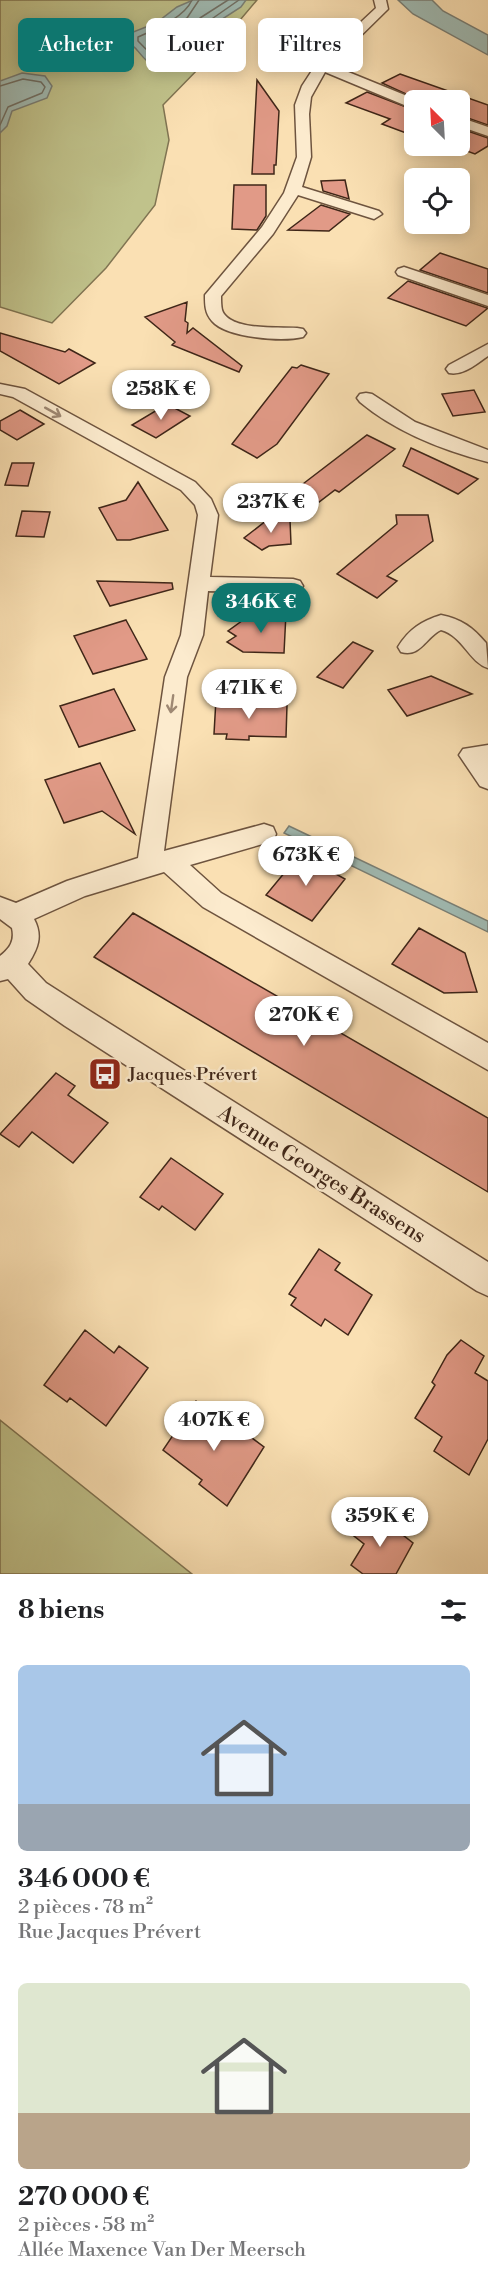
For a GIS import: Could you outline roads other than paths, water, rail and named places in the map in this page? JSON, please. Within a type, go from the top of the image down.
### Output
[{"type":"street","points":[[363,26],[382,9],[380,0]]},
{"type":"street","points":[[297,333],[229,327],[214,313],[211,304],[213,295],[260,241],[293,189],[304,158],[303,101],[306,89],[318,72]]},
{"type":"street","points":[[337,72],[404,100]]},
{"type":"street","points":[[470,125],[488,132]]},
{"type":"street","points":[[293,189],[374,214]]},
{"type":"street","points":[[404,273],[488,301]]},
{"type":"street","points":[[455,369],[488,349]]},
{"type":"street","points":[[0,389],[19,393],[181,482],[197,494],[208,515],[192,635],[176,677],[159,864]]},
{"type":"street","points":[[366,398],[378,409],[414,429],[488,456]]},
{"type":"street","points":[[199,584],[293,586]]},
{"type":"street","points":[[409,647],[429,624],[444,623],[459,627],[488,660]]},
{"type":"street","points":[[488,754],[471,755],[488,780]]},
{"type":"street","points":[[5,967],[19,957],[27,939],[27,930],[8,912],[69,890],[264,834]]},
{"type":"street","points":[[159,864],[212,900],[488,1057]]},
{"type":"street","name":"Avenue Georges Brassens","points":[[5,967],[75,1017],[488,1280]]},
{"type":"water","points":[[193,0],[246,0],[241,7],[224,18],[163,18],[177,7]]},
{"type":"water","points":[[398,0],[432,0],[443,11],[488,35],[488,55],[413,14]]},
{"type":"water","points":[[146,27],[146,60],[134,47],[134,32]]},
{"type":"water","points":[[22,73],[45,76],[52,86],[47,98],[12,111],[7,126],[0,133],[0,81]]},
{"type":"water","points":[[289,826],[488,921],[488,932],[284,833]]},
{"type":"place","name":"Jacques Prévert","points":[[105,1074]]}]
